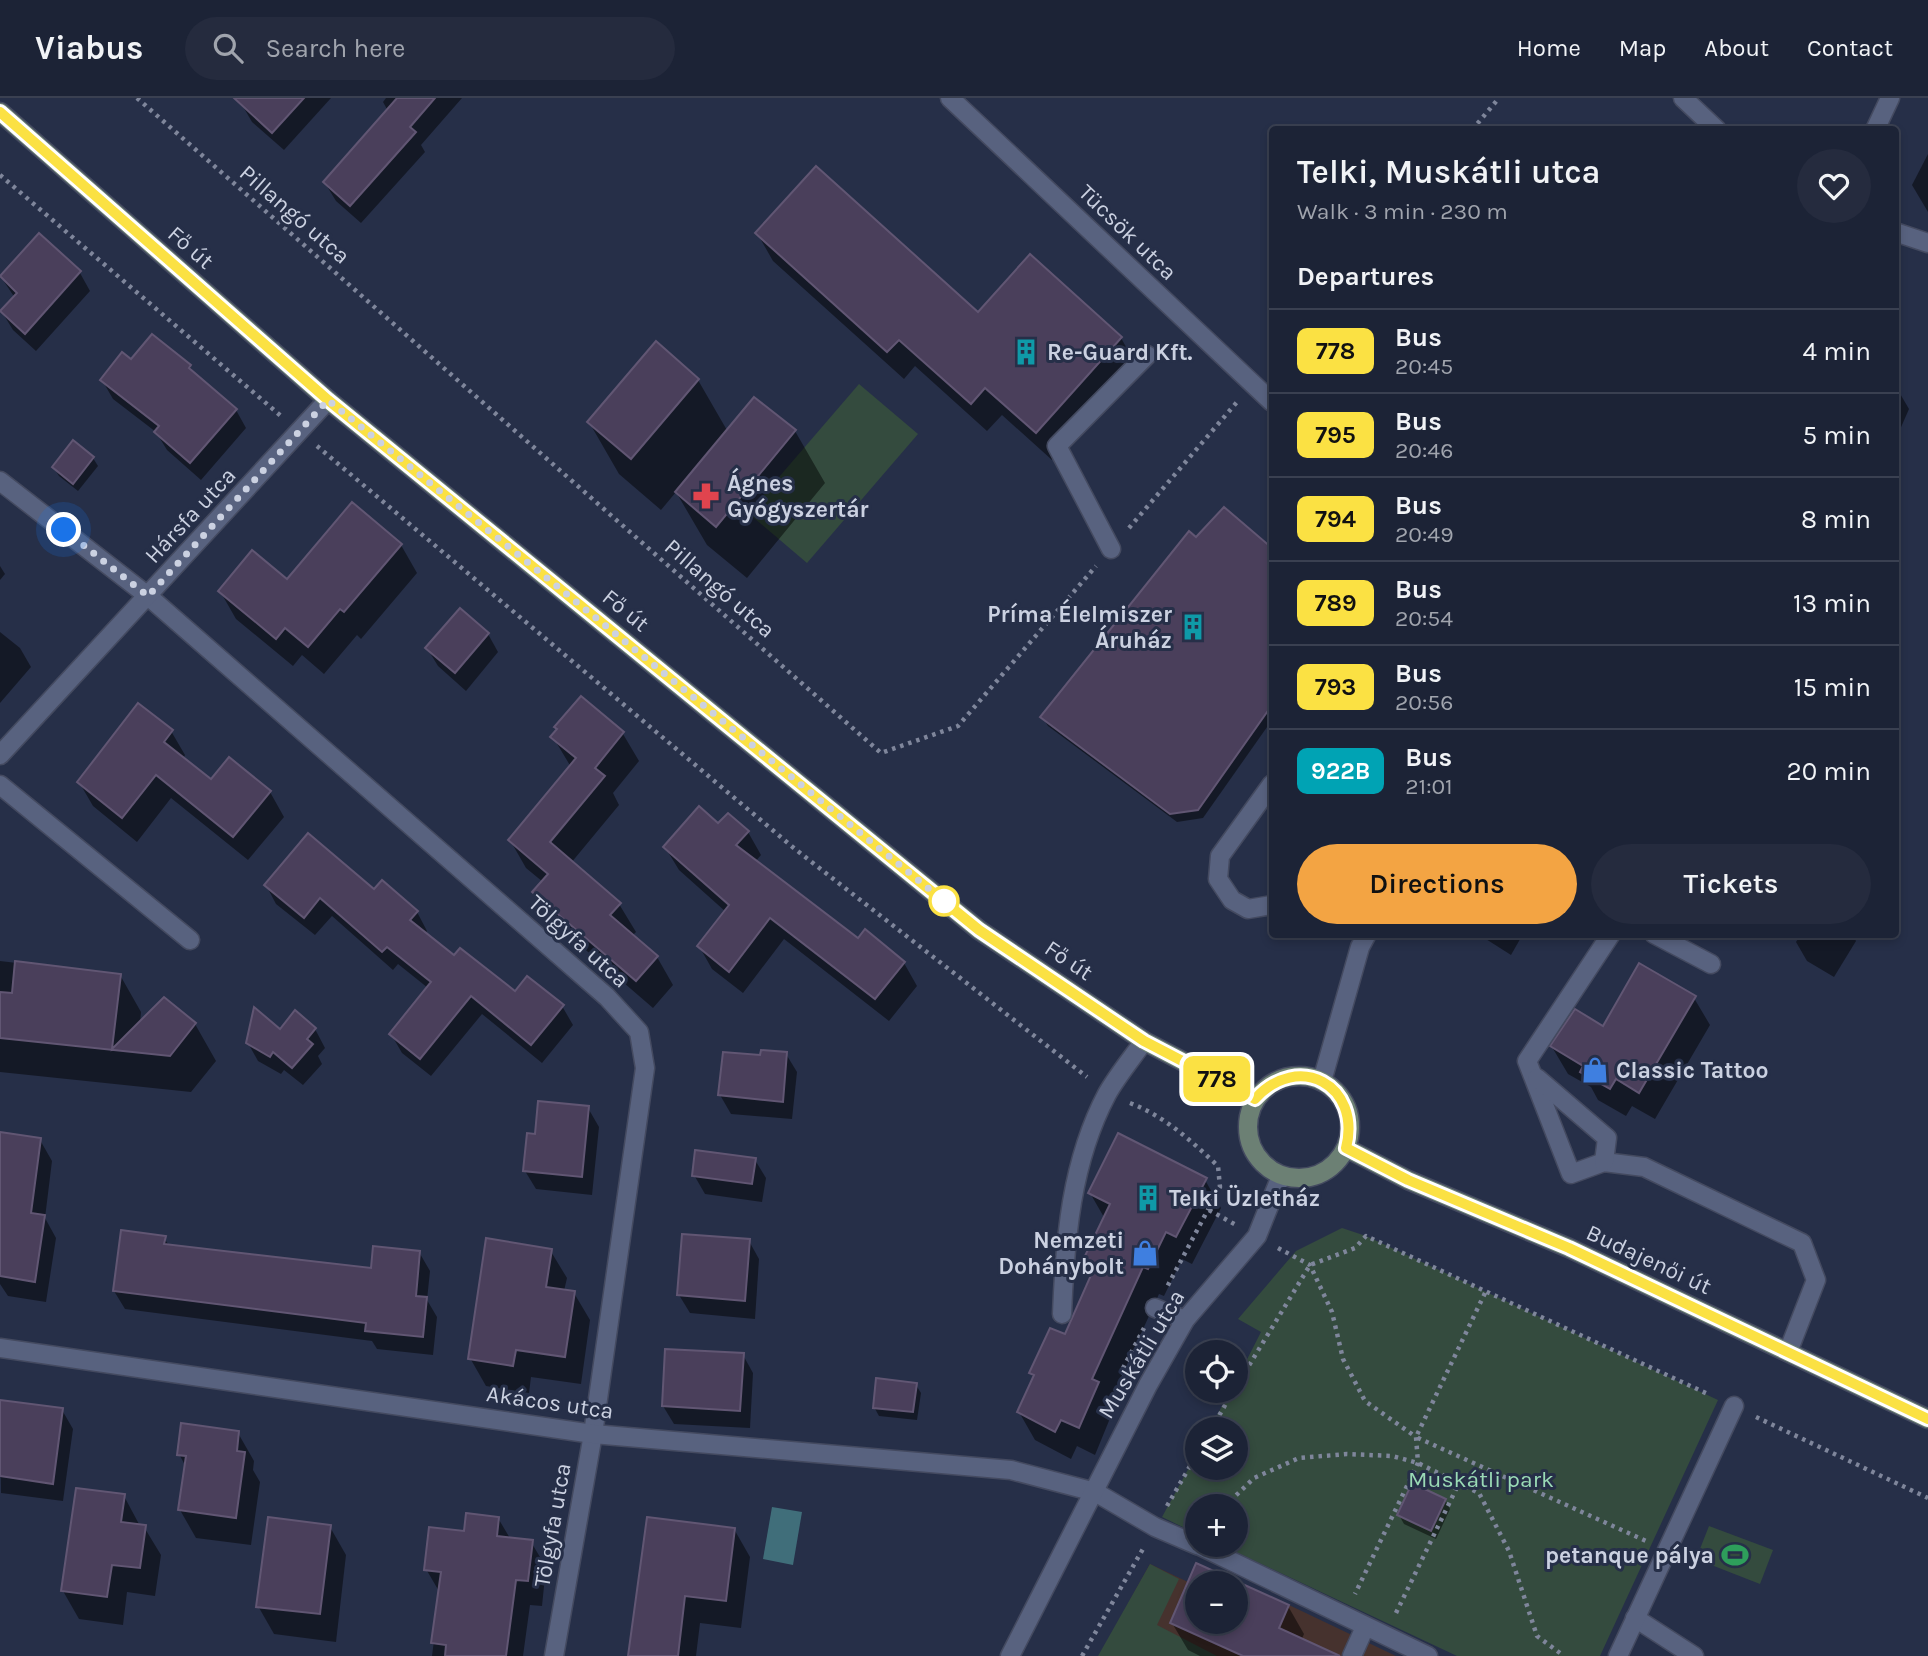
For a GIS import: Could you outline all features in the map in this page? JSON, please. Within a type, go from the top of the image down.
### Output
[{"type":"main road","name":"Fő út","points":[[0,112],[328,400],[979,930],[1144,1041],[1255,1099]]},
{"type":"main road","points":[[1292,1076],[1322,1081],[1334,1090],[1349,1118],[1346,1148],[1326,1171],[1304,1178],[1281,1176],[1256,1158],[1249,1144],[1249,1113],[1255,1099],[1277,1080],[1292,1076]]},
{"type":"main road","name":"Budajenői út","points":[[1346,1148],[1408,1180],[1569,1248],[1928,1419]]},
{"type":"street","name":"Tücsök utca","points":[[950,98],[1269,399]]},
{"type":"street","points":[[1683,98],[1713,126]]},
{"type":"street","points":[[1877,126],[1890,98]]},
{"type":"street","points":[[1899,233],[1928,243]]},
{"type":"street","points":[[1111,549],[1057,446],[1147,355]]},
{"type":"street","name":"Hársfa utca","points":[[0,755],[328,400]]},
{"type":"street","name":"Tölgyfa utca","points":[[0,481],[148,596],[607,997],[639,1032],[645,1068],[593,1433],[554,1656]]},
{"type":"street","points":[[0,785],[190,940]]},
{"type":"street","points":[[1269,788],[1220,856],[1218,880],[1232,900],[1248,909],[1269,906]]},
{"type":"street","points":[[1322,1081],[1365,938]]},
{"type":"street","points":[[1608,938],[1527,1061],[1571,1174],[1604,1162],[1644,1167],[1802,1243],[1816,1280],[1788,1352]]},
{"type":"street","points":[[1662,938],[1711,964]]},
{"type":"street","points":[[1062,1314],[1066,1231],[1085,1145],[1108,1094],[1144,1041]]},
{"type":"street","points":[[1534,1076],[1607,1138],[1604,1162]]},
{"type":"street","name":"Muskátli utca","points":[[1010,1656],[1095,1493],[1114,1450],[1185,1320],[1257,1236],[1281,1176]]},
{"type":"street","points":[[1155,1308],[1185,1320]]},
{"type":"street","name":"Akácos utca","points":[[0,1348],[593,1433],[1011,1470],[1095,1493]]},
{"type":"street","points":[[1618,1656],[1734,1406]]},
{"type":"street","points":[[1095,1493],[1155,1527],[1185,1540]]},
{"type":"street","points":[[1221,1557],[1428,1656]]},
{"type":"street","points":[[1635,1618],[1694,1656]]},
{"type":"street","points":[[1352,1656],[1365,1627]]},
{"type":"path","name":"Pillangó utca","points":[[137,98],[881,753],[958,726],[1253,384]]},
{"type":"path","points":[[1475,126],[1499,98]]},
{"type":"path","points":[[0,175],[795,849],[1108,1094],[1153,1112],[1175,1126],[1218,1166],[1220,1187],[1209,1210]]},
{"type":"path","points":[[1248,1366],[1310,1265],[1355,1248],[1366,1236],[1928,1498]]},
{"type":"path","points":[[1310,1265],[1332,1312],[1343,1359],[1365,1401],[1416,1437],[1666,1550]]},
{"type":"path","points":[[1343,1617],[1418,1463],[1416,1437],[1485,1293]]},
{"type":"path","points":[[1237,1494],[1254,1478],[1299,1458],[1347,1454],[1392,1456],[1418,1463],[1460,1481],[1479,1493],[1509,1550],[1524,1603],[1537,1636],[1563,1656]]},
{"type":"path","points":[[1082,1656],[1185,1475]]},
{"type":"path","points":[[1385,1636],[1460,1481]]},
{"type":"shaded area","points":[[772,1507],[802,1512],[793,1565],[763,1559]]},
{"type":"shaded area","points":[[1196,1563],[1214,1571],[1193,1571]]},
{"type":"shaded area","points":[[1150,1564],[1185,1581],[1185,1634],[1248,1634],[1248,1586],[1396,1656],[1099,1656]]},
{"type":"green space","points":[[859,384],[918,434],[807,563],[748,513]]},
{"type":"green space","name":"Muskátli park","points":[[1342,1228],[1366,1236],[1718,1400],[1600,1656],[1457,1656],[1247,1557],[1248,1494],[1185,1494],[1185,1528],[1162,1517],[1185,1475],[1185,1480],[1248,1480],[1248,1417],[1216,1417],[1224,1403],[1248,1403],[1248,1357],[1261,1332],[1238,1319],[1296,1251]]},
{"type":"green space","name":"petanque pálya","points":[[1709,1526],[1773,1550],[1760,1584],[1696,1559]]},
{"type":"green space","points":[[1150,1564],[1179,1579],[1157,1625],[1217,1656],[1098,1656]]},
{"type":"building","points":[[234,98],[304,98],[272,133]]},
{"type":"building","points":[[397,98],[435,98],[410,127],[416,132],[350,206],[323,182]]},
{"type":"building","points":[[816,166],[978,312],[1030,254],[1122,337],[1036,433],[985,388],[971,404],[899,340],[887,352],[755,233]]},
{"type":"building","points":[[39,233],[81,271],[25,334],[0,311],[17,293],[0,276]]},
{"type":"building","points":[[152,334],[191,365],[189,368],[237,409],[190,463],[154,432],[159,426],[100,380],[122,352],[131,359]]},
{"type":"building","points":[[656,341],[699,379],[631,459],[587,422]]},
{"type":"building","points":[[754,397],[796,430],[716,527],[675,492]]},
{"type":"building","points":[[73,440],[94,457],[73,484],[52,467]]},
{"type":"building","points":[[352,502],[402,544],[344,612],[340,609],[308,647],[285,628],[276,639],[218,591],[252,550],[287,579]]},
{"type":"building","name":"Príma Élelmiszer Áruház","points":[[1224,507],[1269,545],[1269,709],[1198,810],[1170,814],[1040,717],[1189,531],[1196,537]]},
{"type":"building","points":[[460,608],[489,633],[455,673],[425,648]]},
{"type":"building","points":[[581,696],[624,732],[595,768],[605,776],[550,842],[621,903],[610,915],[658,956],[636,981],[532,892],[548,874],[508,840],[576,758],[550,737],[557,729],[554,727]]},
{"type":"building","points":[[138,703],[173,730],[164,742],[211,779],[229,757],[271,791],[233,837],[156,775],[122,818],[77,782]]},
{"type":"building","points":[[699,806],[718,823],[728,813],[749,831],[736,845],[858,938],[865,929],[905,962],[875,999],[770,918],[729,972],[697,946],[729,905],[663,847]]},
{"type":"building","points":[[308,833],[374,889],[382,880],[418,911],[410,920],[454,955],[460,948],[515,991],[527,976],[564,1005],[531,1045],[471,996],[420,1059],[389,1034],[431,982],[387,947],[382,952],[320,898],[304,918],[264,885]]},
{"type":"building","points":[[15,961],[121,974],[112,1049],[164,997],[196,1023],[170,1056],[0,1038],[0,992],[12,993]]},
{"type":"building","points":[[1639,963],[1696,996],[1639,1093],[1616,1079],[1610,1089],[1580,1072],[1583,1066],[1550,1046],[1575,1009],[1603,1026]]},
{"type":"building","points":[[254,1007],[280,1029],[295,1010],[316,1028],[307,1039],[313,1044],[292,1068],[273,1052],[270,1057],[246,1043]]},
{"type":"building","points":[[761,1050],[787,1052],[783,1102],[718,1095],[723,1052],[760,1055]]},
{"type":"building","points":[[538,1101],[589,1106],[582,1177],[523,1171],[527,1133],[535,1134]]},
{"type":"building","points":[[0,1132],[41,1138],[31,1213],[45,1215],[35,1282],[0,1276]]},
{"type":"building","points":[[1118,1133],[1207,1178],[1176,1237],[1166,1232],[1148,1269],[1143,1267],[1092,1379],[1099,1382],[1079,1428],[1061,1420],[1055,1432],[1017,1412],[1034,1375],[1029,1373],[1050,1328],[1065,1334],[1095,1266],[1083,1260],[1110,1204],[1088,1193]]},
{"type":"building","points":[[695,1150],[756,1158],[752,1184],[692,1176]]},
{"type":"building","points":[[121,1230],[166,1236],[164,1244],[371,1268],[373,1246],[420,1251],[416,1296],[427,1297],[423,1337],[365,1331],[366,1323],[113,1291]]},
{"type":"building","points":[[682,1234],[750,1239],[745,1301],[677,1295]]},
{"type":"building","points":[[486,1238],[552,1249],[546,1287],[575,1291],[565,1357],[516,1350],[513,1366],[468,1359]]},
{"type":"building","points":[[665,1349],[744,1353],[740,1411],[662,1406]]},
{"type":"building","points":[[876,1378],[917,1383],[913,1412],[873,1408]]},
{"type":"building","points":[[0,1400],[63,1408],[53,1484],[0,1476]]},
{"type":"building","points":[[181,1423],[239,1431],[237,1451],[245,1452],[236,1518],[178,1510],[186,1456],[177,1455]]},
{"type":"building","points":[[1412,1483],[1446,1499],[1431,1531],[1397,1515]]},
{"type":"building","points":[[76,1488],[125,1494],[121,1522],[146,1525],[140,1568],[112,1565],[107,1597],[61,1591]]},
{"type":"building","points":[[466,1513],[499,1517],[497,1536],[533,1540],[528,1581],[516,1580],[506,1656],[445,1656],[446,1645],[431,1643],[441,1572],[424,1570],[429,1527],[464,1531]]},
{"type":"building","points":[[268,1517],[331,1525],[320,1614],[256,1607]]},
{"type":"building","points":[[647,1517],[735,1528],[726,1601],[685,1596],[678,1656],[628,1656]]},
{"type":"building","points":[[1196,1563],[1214,1571],[1193,1571]]},
{"type":"building","points":[[1248,1586],[1289,1605],[1279,1628],[1340,1656],[1243,1656],[1194,1634],[1248,1634]]},
{"type":"building","points":[[1185,1588],[1185,1630],[1170,1623]]},
{"type":"bus line","name":"778","points":[[0,112],[328,400],[979,930],[1144,1041],[1255,1099],[1277,1080],[1306,1076],[1322,1081],[1344,1102],[1350,1133],[1346,1148],[1408,1180],[1569,1248],[1928,1419]]},
{"type":"place","name":"Re-Guard Kft.","points":[[1026,352]]},
{"type":"place","name":"Ágnes Gyógyszertár","points":[[706,496]]},
{"type":"place","name":"Príma Élelmiszer Áruház","points":[[1193,627]]},
{"type":"place","name":"Classic Tattoo","points":[[1595,1070]]},
{"type":"place","name":"Telki Üzletház","points":[[1148,1198]]},
{"type":"place","name":"Nemzeti Dohánybolt","points":[[1145,1253]]},
{"type":"place","name":"petanque pálya","points":[[1735,1555]]},
{"type":"route","points":[[64,530],[148,596],[328,400],[944,901]]}]
